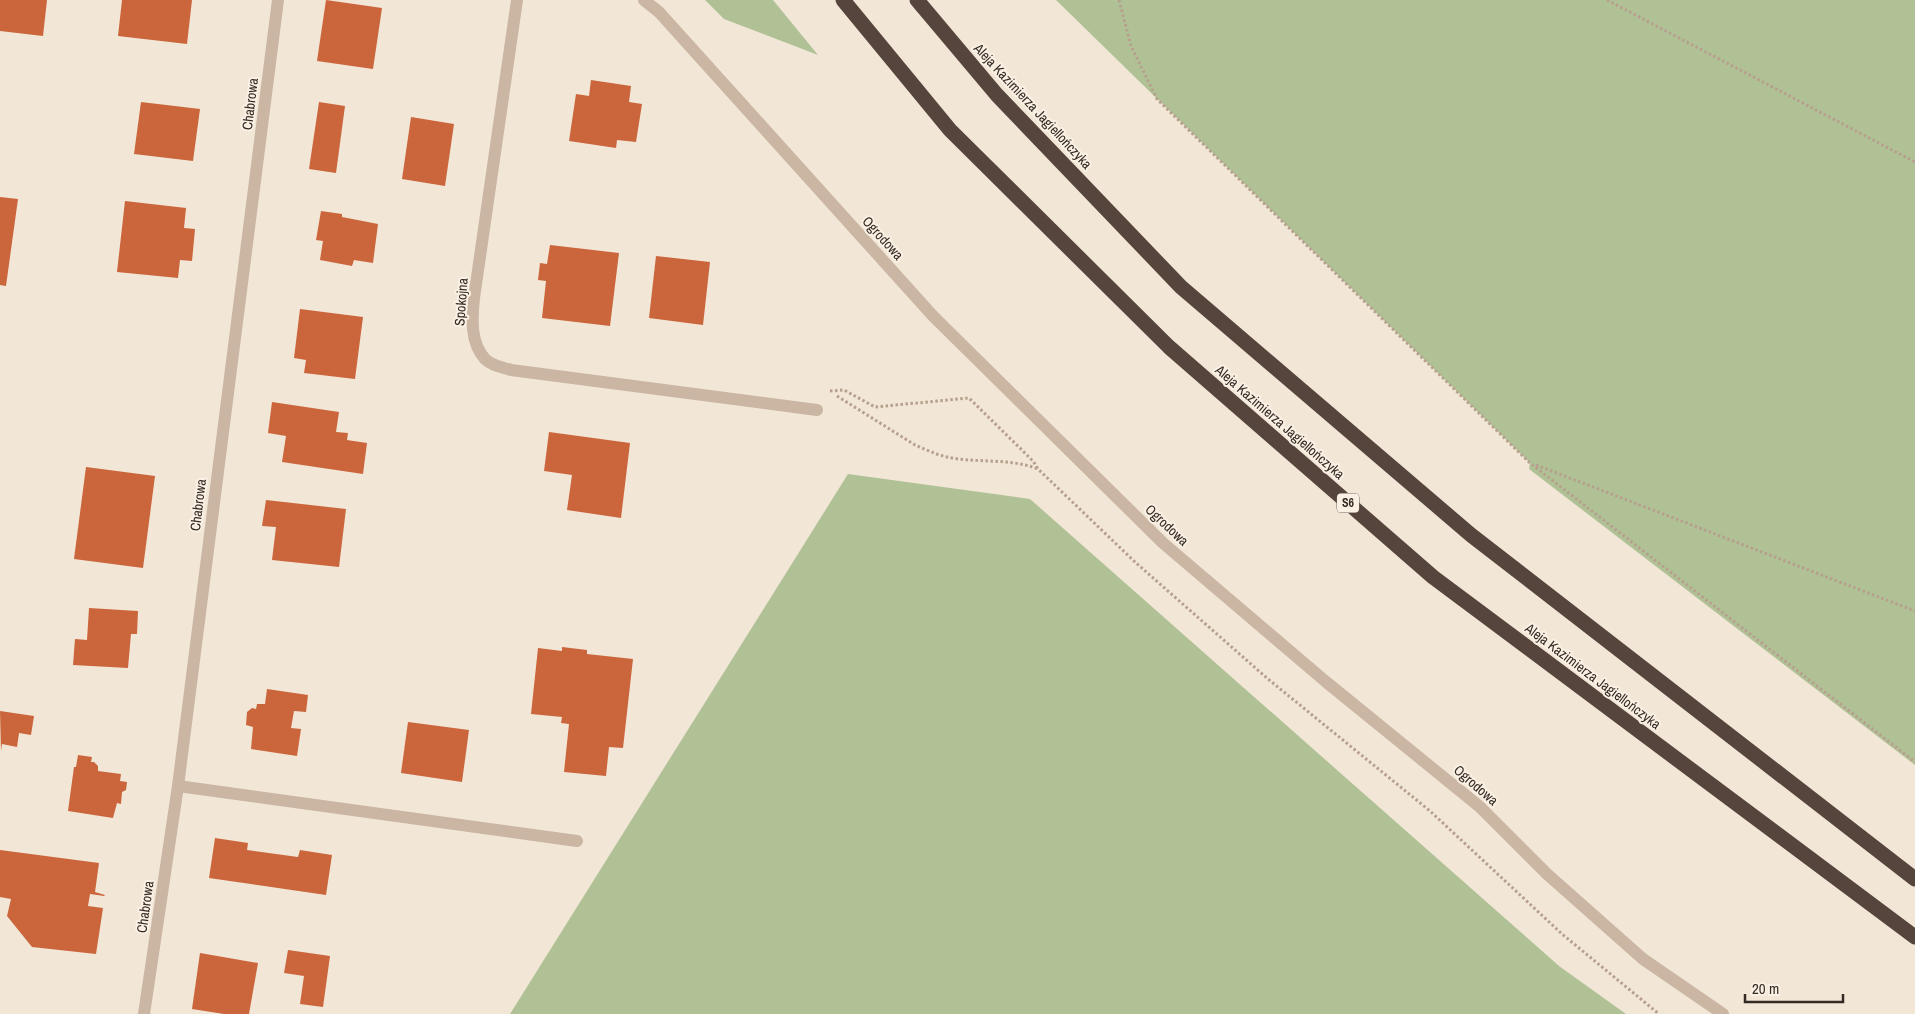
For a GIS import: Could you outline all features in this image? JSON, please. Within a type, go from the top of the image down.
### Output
[{"type":"highway","name":"Aleja Kazimierza Jagiellończyka","points":[[843,0],[950,130],[1169,346],[1198,372],[1433,577],[1915,937]]},
{"type":"highway","name":"Aleja Kazimierza Jagiellończyka","points":[[917,0],[997,95],[1181,287],[1471,535],[1915,879]]},
{"type":"street","name":"Chabrowa","points":[[144,1014],[178,786],[278,0]]},
{"type":"street","name":"Spokojna","points":[[517,0],[474,298],[473,332],[476,342],[486,359],[494,365],[511,370],[817,410]]},
{"type":"street","name":"Ogrodowa","points":[[644,0],[659,12],[933,316],[1163,543],[1325,682],[1480,807],[1546,874],[1643,959],[1723,1014]]},
{"type":"street","points":[[178,786],[577,840]]},
{"type":"path","points":[[1119,0],[1131,46],[1157,99],[1530,463],[1915,762]]},
{"type":"path","points":[[1607,0],[1915,162]]},
{"type":"path","points":[[1038,469],[1010,462],[953,458],[928,451],[915,445],[844,399],[822,391],[844,390],[875,407],[970,398],[1033,460],[1038,469],[1135,562],[1268,679],[1430,811],[1562,934],[1658,1014]]},
{"type":"path","points":[[1530,463],[1915,611]]},
{"type":"green space","points":[[705,0],[773,0],[818,55],[724,19]]},
{"type":"green space","points":[[1056,0],[1915,0],[1915,765],[1529,469],[1530,463]]},
{"type":"green space","points":[[848,474],[1030,499],[1559,966],[1626,1014],[510,1014]]},
{"type":"building","points":[[0,0],[47,0],[43,36],[0,31]]},
{"type":"building","points":[[122,0],[192,0],[187,44],[118,36]]},
{"type":"building","points":[[326,0],[382,8],[373,69],[317,61]]},
{"type":"building","points":[[591,80],[631,86],[629,102],[642,104],[636,142],[617,140],[616,148],[569,141],[576,94],[589,96]]},
{"type":"building","points":[[141,102],[200,109],[193,161],[134,154]]},
{"type":"building","points":[[319,102],[345,106],[336,173],[309,169]]},
{"type":"building","points":[[411,117],[454,124],[445,186],[402,179]]},
{"type":"building","points":[[0,197],[18,199],[6,286],[0,285]]},
{"type":"building","points":[[125,201],[186,208],[184,228],[195,229],[192,261],[180,260],[178,278],[117,272]]},
{"type":"building","points":[[321,211],[342,214],[342,217],[378,224],[373,263],[354,260],[352,266],[320,260],[323,241],[316,240]]},
{"type":"building","points":[[550,245],[619,253],[610,326],[542,318],[546,281],[538,280],[540,263],[547,264]]},
{"type":"building","points":[[656,256],[710,262],[703,325],[649,318]]},
{"type":"building","points":[[300,309],[363,317],[355,379],[304,373],[306,360],[294,358]]},
{"type":"building","points":[[272,402],[339,412],[336,432],[348,433],[347,440],[367,443],[363,474],[282,462],[286,436],[268,433]]},
{"type":"building","points":[[549,432],[630,443],[621,518],[567,510],[572,475],[544,471]]},
{"type":"building","points":[[86,467],[155,476],[143,568],[74,559]]},
{"type":"building","points":[[266,500],[346,509],[339,567],[272,560],[276,527],[262,526]]},
{"type":"building","points":[[89,608],[138,611],[137,634],[131,634],[128,668],[73,665],[75,639],[87,640]]},
{"type":"building","points":[[562,647],[587,650],[587,654],[633,659],[623,748],[609,747],[606,776],[564,772],[569,724],[561,723],[562,717],[531,714],[538,648],[562,651]]},
{"type":"building","points":[[267,689],[308,695],[306,712],[294,711],[291,728],[301,729],[297,756],[251,749],[253,727],[246,725],[247,712],[252,708],[256,709],[257,704],[265,704]]},
{"type":"building","points":[[0,711],[34,716],[31,735],[19,733],[17,747],[2,744],[1,751]]},
{"type":"building","points":[[408,722],[469,730],[462,782],[401,773]]},
{"type":"building","points":[[78,755],[92,757],[91,762],[98,766],[98,771],[121,774],[120,781],[127,782],[126,790],[122,792],[121,804],[117,803],[113,818],[68,811],[74,767],[76,767]]},
{"type":"building","points":[[215,838],[248,843],[247,850],[298,857],[300,850],[332,855],[326,895],[209,878]]},
{"type":"building","points":[[0,850],[99,863],[95,892],[105,895],[90,894],[88,906],[103,908],[96,954],[32,947],[7,916],[11,899],[0,897]]},
{"type":"building","points":[[288,950],[330,956],[323,1007],[300,1004],[304,976],[284,973]]},
{"type":"building","points":[[200,953],[258,963],[249,1014],[224,1014],[192,1009]]}]
